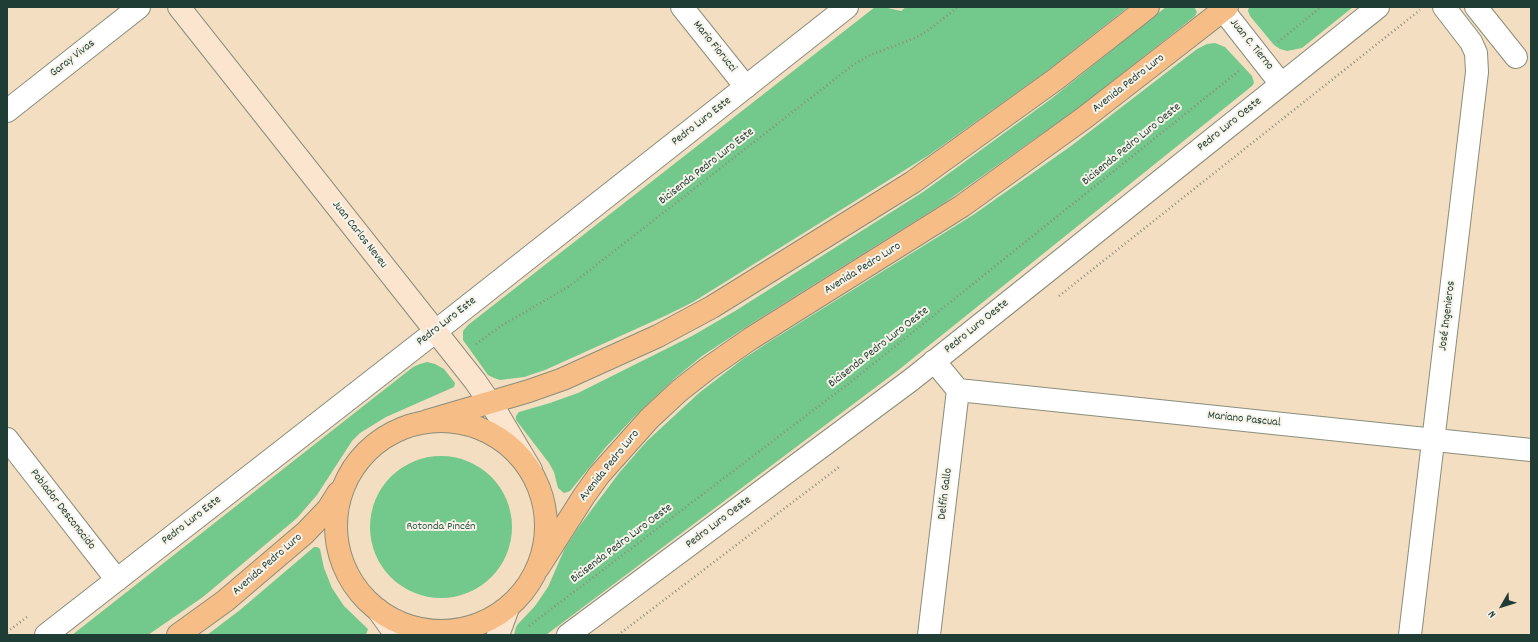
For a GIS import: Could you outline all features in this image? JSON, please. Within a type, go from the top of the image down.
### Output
[{"type":"main road","name":"Juan Carlos Neveu","points":[[179,7],[436,331],[490,402],[531,470]]},
{"type":"main road","points":[[462,630],[444,631],[422,629],[394,620],[378,610],[365,599],[354,585],[345,569],[339,552],[336,534],[336,516],[339,499],[345,482],[354,466],[378,440],[393,431],[410,424],[428,421],[546,386],[658,336],[723,300],[913,182],[1056,79],[1148,7]]},
{"type":"main road","name":"Avenida Pedro Luro","points":[[538,568],[599,475],[645,423],[684,387],[712,365],[764,330],[962,206],[1084,118],[1223,8]]},
{"type":"main road","points":[[428,421],[463,422],[480,427],[509,445],[531,470],[539,485],[547,518],[544,552],[538,568],[520,597],[508,608],[488,620],[462,630],[435,635]]},
{"type":"main road","name":"Avenida Pedro Luro","points":[[178,635],[226,601],[305,533],[328,509],[345,482]]},
{"type":"main road","points":[[498,635],[508,608]]},
{"type":"main road","points":[[378,610],[396,635]]},
{"type":"street","name":"Garay Vivas","points":[[7,110],[139,7]]},
{"type":"street","name":"Mario Fiorucci","points":[[682,7],[746,87]]},
{"type":"street","name":"Pedro Luro Este","points":[[46,635],[436,331],[847,7]]},
{"type":"street","name":"Pedro Luro Oeste","points":[[568,635],[887,398],[1378,7]]},
{"type":"street","name":"José Ingenieros","points":[[1410,635],[1477,72],[1476,53],[1468,37],[1444,7]]},
{"type":"street","points":[[1476,7],[1524,58]]},
{"type":"street","name":"Juan C. Tierno","points":[[1223,8],[1281,84]]},
{"type":"street","points":[[1476,53],[1524,58]]},
{"type":"street","points":[[934,361],[958,390]]},
{"type":"street","name":"Mariano Pascual","points":[[958,390],[1531,450]]},
{"type":"street","name":"Delfín Gallo","points":[[929,635],[958,390]]},
{"type":"street","name":"Poblador Desconocido","points":[[7,439],[117,580]]},
{"type":"path","name":"Bicisenda Pedro Luro Este","points":[[475,345],[501,326],[568,287],[852,65],[870,55],[915,38],[932,28],[958,7]]},
{"type":"path","points":[[1274,45],[1321,7]]},
{"type":"path","name":"Bicisenda Pedro Luro Oeste","points":[[527,627],[875,363],[1244,67]]},
{"type":"green space","points":[[875,7],[883,7],[901,11],[906,7],[1128,7],[1047,71],[929,155],[693,302],[545,370],[524,377],[500,380],[488,375],[463,340],[463,331],[468,325]]},
{"type":"green space","points":[[1166,7],[1194,7],[1197,12],[1195,16],[1081,106],[944,203],[702,356],[674,379],[634,417],[606,447],[570,491],[564,493],[558,488],[554,472],[549,463],[516,420],[516,416],[519,412],[578,393],[692,336],[735,311],[923,192],[1051,99]]},
{"type":"green space","points":[[1249,7],[1353,7],[1302,48],[1287,51],[1274,45],[1250,16],[1248,11]]},
{"type":"green space","points":[[1215,43],[1225,47],[1252,76],[1254,83],[1252,86],[896,372],[546,635],[514,635],[518,624],[535,606],[548,587],[565,548],[619,473],[647,441],[699,393],[743,359],[769,342],[973,215],[1071,146],[1197,49],[1207,44]]},
{"type":"green space","points":[[427,362],[444,369],[455,383],[454,387],[386,417],[360,433],[352,441],[317,495],[297,518],[203,597],[148,635],[72,635],[413,367]]},
{"type":"green space","name":"Rotonda Pincén","points":[[434,456],[448,456],[475,464],[496,482],[507,500],[511,513],[511,541],[504,561],[486,582],[475,590],[462,595],[448,598],[434,598],[407,590],[386,572],[378,561],[373,548],[370,534],[370,520],[378,493],[396,472],[407,464],[420,459]]},
{"type":"green space","points":[[314,547],[320,549],[324,568],[332,588],[344,606],[368,629],[366,635],[207,635],[240,610]]}]
